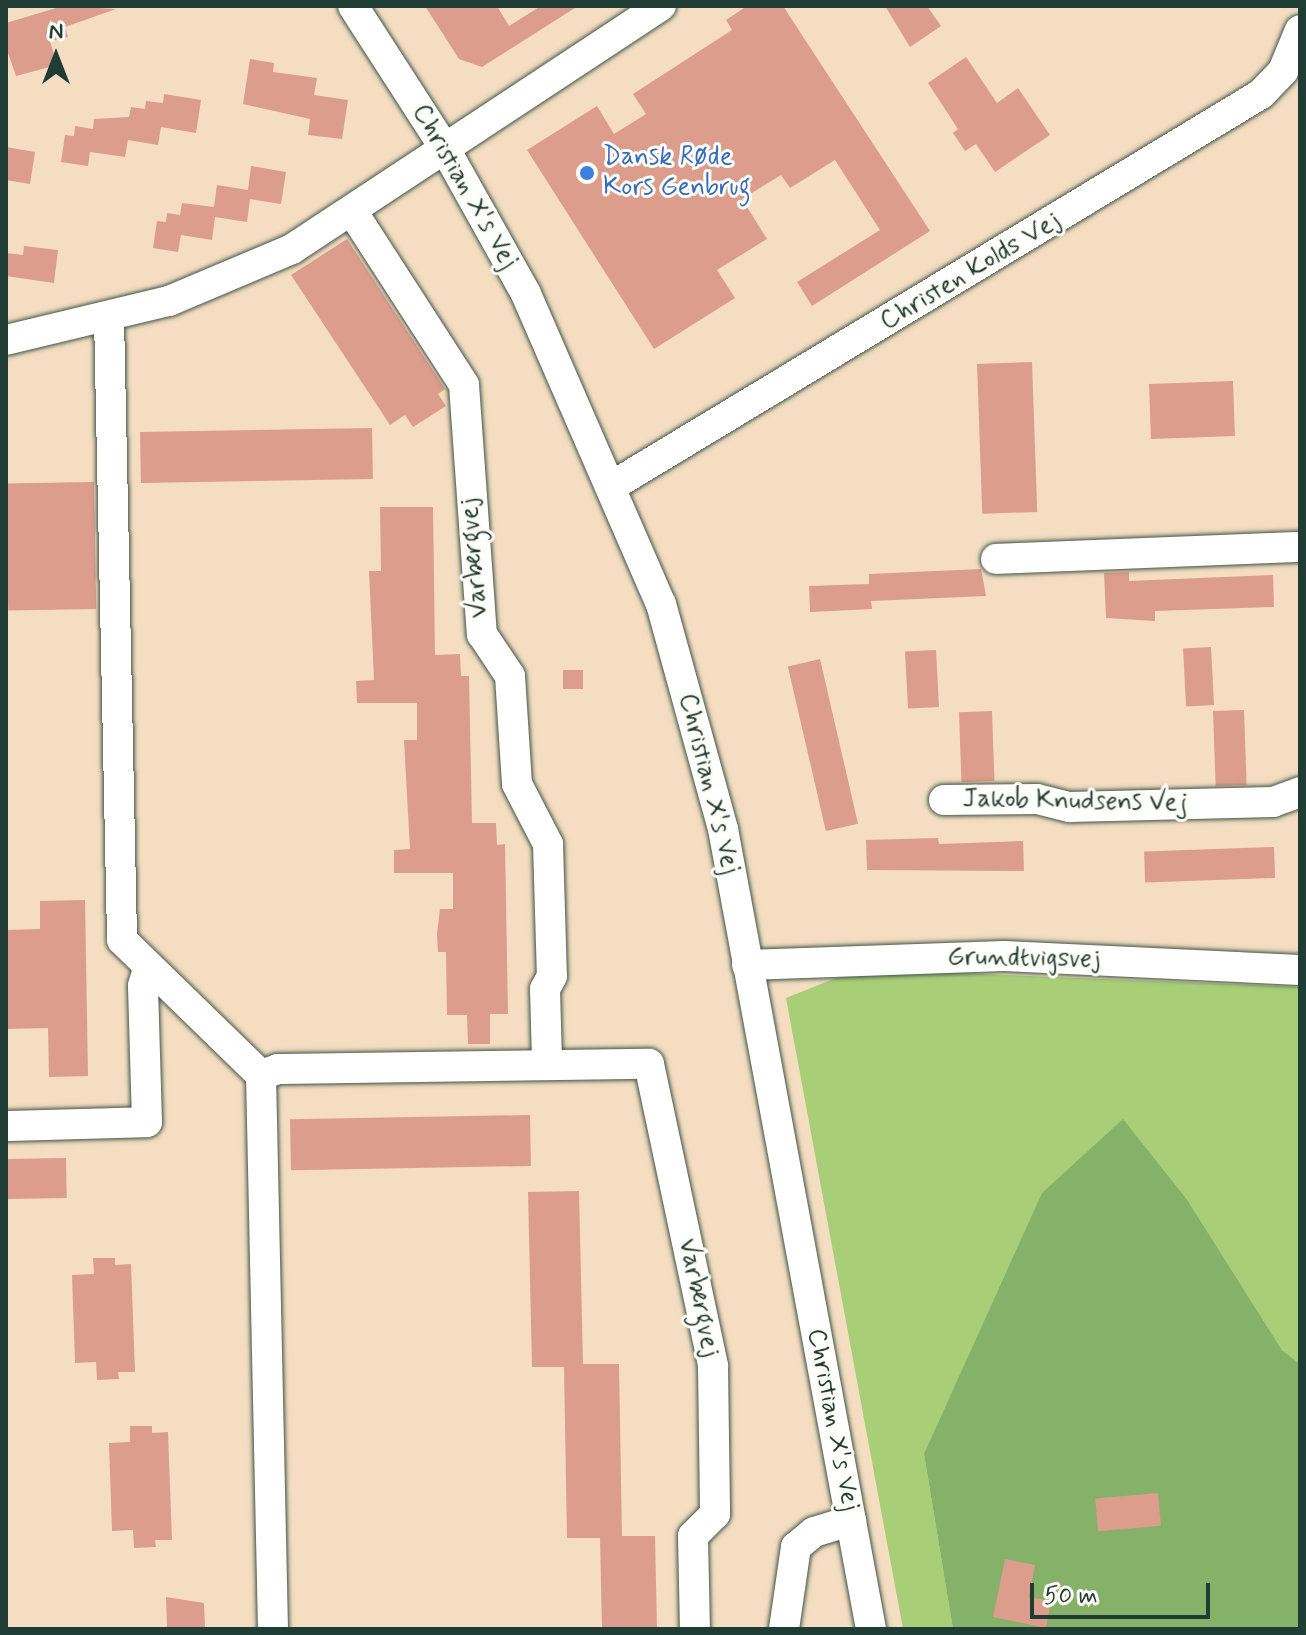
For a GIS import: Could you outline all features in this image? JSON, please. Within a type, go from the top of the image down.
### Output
[{"type":"street","name":"Christian X's Vej","points":[[353,6],[444,147],[526,294],[661,604],[723,829],[871,1629]]},
{"type":"street","points":[[6,340],[109,317],[208,288],[292,249],[661,6]]},
{"type":"street","name":"Christen Kolds Vej","points":[[612,486],[1261,94],[1283,71],[1300,30]]},
{"type":"street","name":"Varbergvej","points":[[352,211],[464,385],[482,634],[510,676],[517,784],[548,844],[552,976],[545,989],[547,1062]]},
{"type":"street","points":[[109,317],[122,940],[261,1075],[273,1629]]},
{"type":"street","points":[[996,559],[1300,547]]},
{"type":"street","name":"Jakob Knudsens Vej","points":[[944,800],[1037,799],[1070,807],[1273,802],[1300,792]]},
{"type":"street","name":"Grundtvigsvej","points":[[747,965],[1004,956],[1300,970]]},
{"type":"street","points":[[6,1126],[147,1122],[143,986],[148,968]]},
{"type":"street","name":"Varbergvej","points":[[261,1075],[278,1069],[547,1062],[649,1064],[713,1366],[715,1514],[693,1536],[695,1629]]},
{"type":"street","points":[[784,1629],[796,1547],[814,1532],[851,1521]]},
{"type":"green space","points":[[884,970],[1300,987],[1300,1364],[1282,1350],[1188,1201],[924,1454],[953,1629],[903,1629],[786,998],[836,978]]},
{"type":"green space","points":[[1123,1119],[1188,1201],[1282,1350],[1300,1364],[1300,1629],[953,1629],[924,1454],[1042,1193]]},
{"type":"building","points":[[63,6],[116,9],[65,27],[68,37],[50,41],[57,65],[16,76],[6,47],[6,23]]},
{"type":"building","points":[[425,6],[497,6],[509,26],[541,6],[578,6],[482,67],[459,59]]},
{"type":"building","points":[[747,6],[783,6],[930,231],[812,306],[797,282],[880,230],[835,160],[790,188],[781,175],[742,199],[767,239],[717,270],[735,298],[654,349],[527,150],[597,106],[614,134],[646,114],[633,94],[732,30],[726,20]]},
{"type":"building","points":[[885,6],[927,6],[941,26],[910,47]]},
{"type":"building","points":[[966,57],[997,103],[1018,88],[1050,135],[995,172],[976,144],[965,151],[953,133],[958,129],[928,83]]},
{"type":"building","points":[[250,59],[274,63],[273,72],[317,78],[314,95],[348,100],[342,139],[308,135],[310,119],[243,104]]},
{"type":"building","points":[[164,94],[201,100],[196,133],[161,127],[158,145],[128,140],[125,157],[90,152],[88,166],[61,162],[65,135],[74,136],[75,126],[93,129],[94,119],[129,117],[131,107],[145,109],[146,101],[163,103]]},
{"type":"building","points":[[6,147],[35,152],[30,184],[6,180]]},
{"type":"building","points":[[251,166],[286,172],[281,204],[250,199],[247,222],[215,217],[212,240],[181,235],[178,252],[153,248],[157,221],[166,222],[167,213],[180,215],[182,203],[214,207],[217,185],[248,190]]},
{"type":"building","points":[[347,239],[445,389],[438,394],[446,406],[413,427],[405,415],[390,425],[291,275]]},
{"type":"building","points":[[24,246],[58,250],[54,283],[6,276],[6,253],[23,255]]},
{"type":"building","points":[[1032,362],[1037,512],[982,514],[977,364]]},
{"type":"building","points":[[1233,381],[1235,436],[1151,439],[1149,384]]},
{"type":"building","points":[[372,428],[373,479],[141,483],[140,432]]},
{"type":"building","points":[[94,482],[96,609],[8,611],[6,484]]},
{"type":"building","points":[[380,507],[433,507],[435,655],[460,654],[461,676],[469,676],[472,823],[496,823],[497,845],[505,844],[508,1014],[490,1014],[490,1044],[468,1044],[467,1015],[447,1015],[446,952],[438,952],[437,934],[440,909],[453,909],[453,873],[394,873],[394,850],[410,849],[404,740],[417,740],[417,703],[357,703],[356,681],[374,680],[369,571],[381,571]]},
{"type":"building","points":[[981,569],[986,596],[871,601],[872,609],[810,612],[809,586],[869,584],[869,574]]},
{"type":"building","points":[[1129,572],[1129,581],[1273,575],[1274,607],[1155,611],[1155,621],[1106,618],[1104,573]]},
{"type":"building","points":[[1211,647],[1214,705],[1186,706],[1183,648]]},
{"type":"building","points":[[936,650],[939,707],[908,709],[905,652]]},
{"type":"building","points":[[820,659],[858,824],[826,831],[788,666]]},
{"type":"building","points":[[563,670],[583,670],[583,689],[563,689]]},
{"type":"building","points":[[1244,710],[1247,785],[1216,786],[1213,711]]},
{"type":"building","points":[[992,711],[994,781],[961,782],[959,712]]},
{"type":"building","points":[[938,838],[939,844],[1023,841],[1024,871],[867,870],[866,840]]},
{"type":"building","points":[[1274,847],[1275,878],[1145,883],[1144,852]]},
{"type":"building","points":[[85,900],[88,1076],[49,1077],[48,1028],[6,1029],[6,930],[40,929],[40,901]]},
{"type":"building","points":[[530,1115],[531,1166],[291,1170],[290,1119]]},
{"type":"building","points":[[66,1158],[67,1198],[7,1199],[6,1159]]},
{"type":"building","points":[[579,1191],[583,1364],[619,1364],[622,1536],[655,1536],[657,1629],[602,1629],[600,1538],[567,1538],[564,1367],[532,1367],[528,1192]]},
{"type":"building","points":[[93,1258],[115,1258],[115,1265],[131,1264],[135,1372],[118,1372],[119,1379],[97,1380],[96,1362],[75,1363],[72,1275],[94,1274]]},
{"type":"building","points":[[130,1426],[152,1426],[152,1433],[168,1432],[172,1540],[155,1540],[156,1547],[134,1548],[133,1530],[112,1531],[109,1443],[130,1442]]},
{"type":"building","points":[[1158,1493],[1161,1526],[1098,1531],[1095,1498]]},
{"type":"building","points":[[1005,1559],[1035,1565],[1029,1597],[1051,1601],[1046,1628],[993,1617]]},
{"type":"building","points":[[166,1597],[204,1603],[205,1629],[167,1629]]},
{"type":"place","name":"Dansk Røde Kors Genbrug","points":[[587,173]]}]
